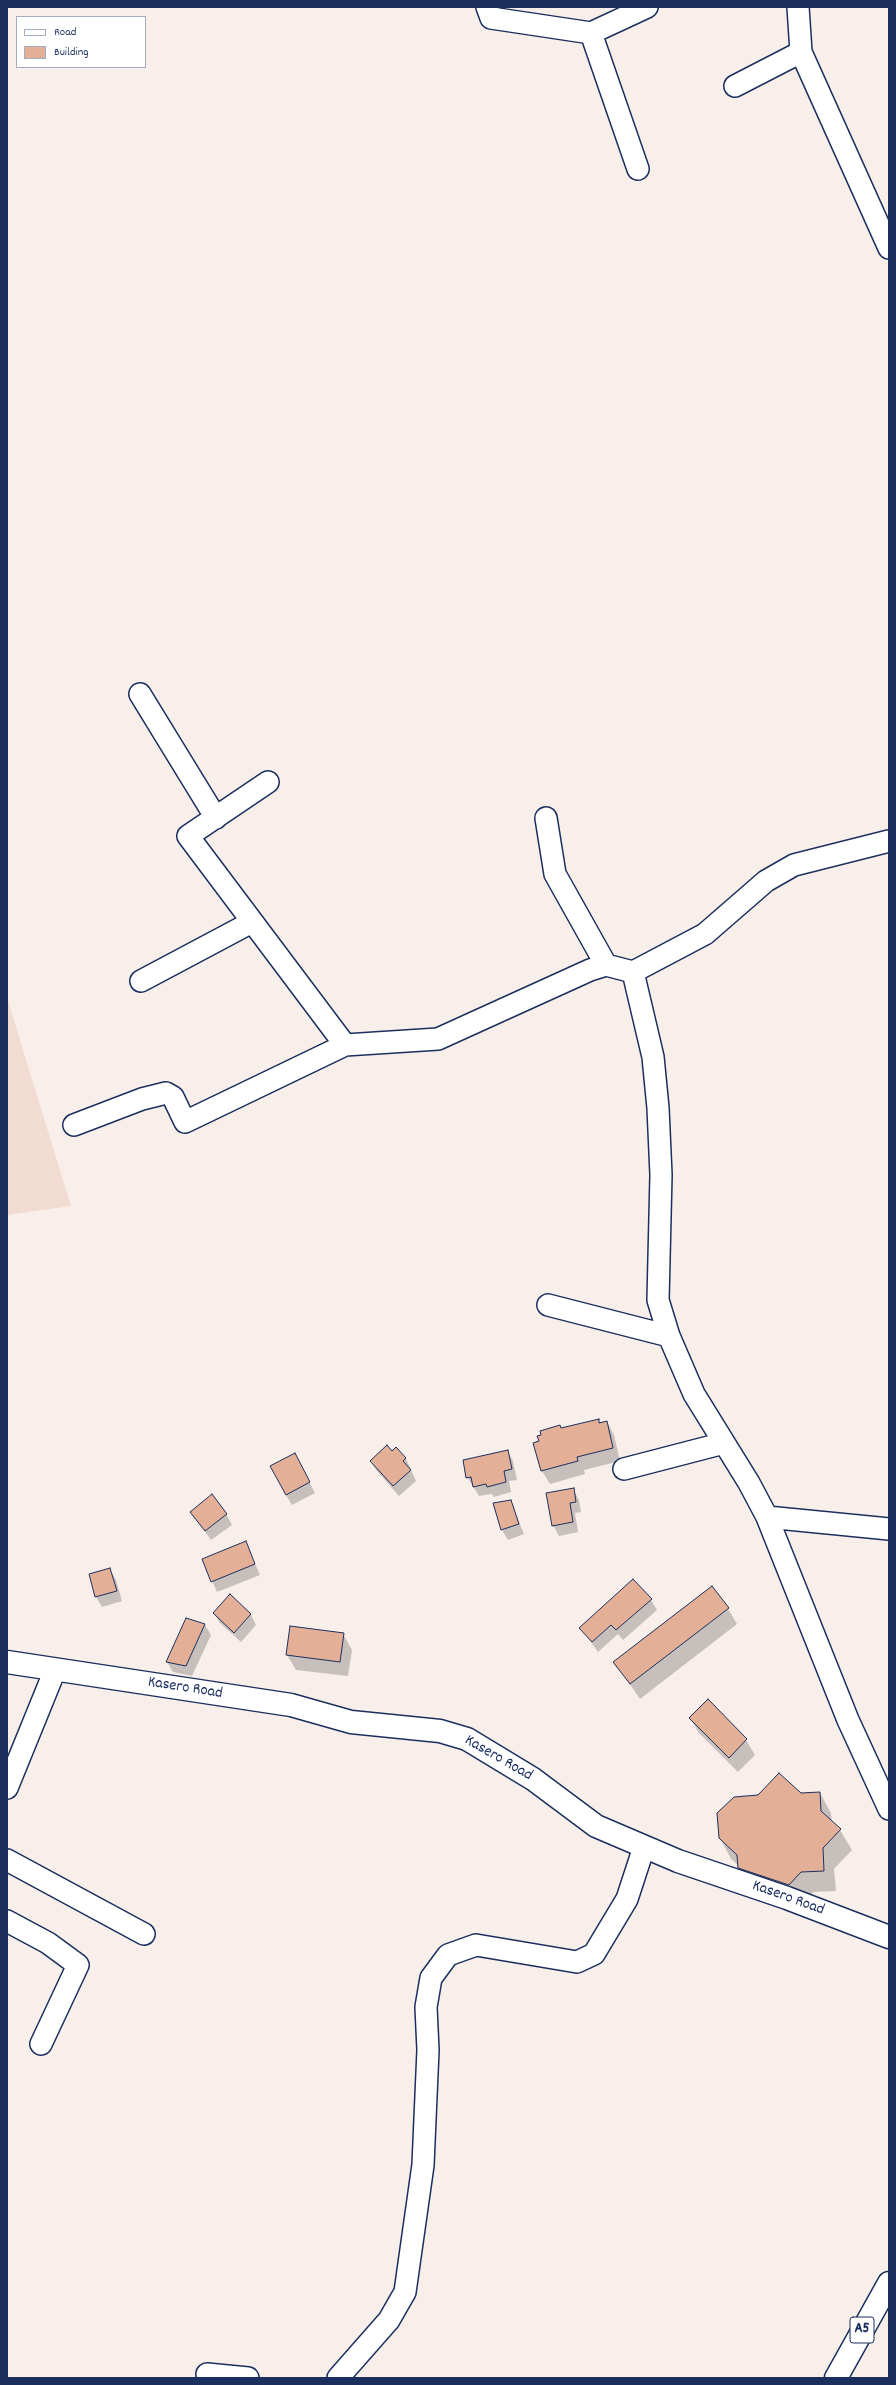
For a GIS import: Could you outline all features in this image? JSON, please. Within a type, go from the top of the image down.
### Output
[{"type":"street","points":[[487,7],[491,18],[591,33],[647,7]]},
{"type":"street","points":[[798,7],[801,52],[889,248]]},
{"type":"street","points":[[591,33],[638,169]]},
{"type":"street","points":[[735,86],[801,52]]},
{"type":"street","points":[[140,694],[216,818]]},
{"type":"street","points":[[268,782],[188,836],[345,1045]]},
{"type":"street","points":[[546,818],[555,874],[606,965]]},
{"type":"street","points":[[74,1125],[142,1099],[166,1093],[173,1097],[185,1122],[345,1045],[438,1039],[590,970],[606,965],[632,972],[705,934],[766,881],[794,865],[889,841]]},
{"type":"street","points":[[141,981],[252,922]]},
{"type":"street","points":[[632,972],[653,1057],[661,1175],[658,1300],[669,1336],[694,1394],[767,1517],[848,1720],[889,1809]]},
{"type":"street","points":[[548,1305],[669,1336]]},
{"type":"street","points":[[624,1468],[724,1443]]},
{"type":"street","points":[[767,1517],[889,1528]]},
{"type":"street","name":"Kasero Road","points":[[7,1662],[291,1705],[351,1722],[440,1731],[467,1739],[533,1779],[596,1826],[644,1847],[787,1898],[889,1937]]},
{"type":"street","points":[[7,1788],[55,1670]]},
{"type":"street","points":[[338,2378],[389,2320],[405,2292],[422,2165],[428,2050],[426,2007],[430,1978],[448,1955],[476,1945],[577,1962],[594,1954],[627,1899],[644,1847]]},
{"type":"street","points":[[7,1860],[144,1934]]},
{"type":"street","points":[[7,1921],[48,1943],[78,1965],[41,2044]]},
{"type":"street","name":"A5","points":[[836,2378],[889,2283]]},
{"type":"street","points":[[207,2374],[248,2378]]},
{"type":"shaded area","points":[[7,997],[23,1050],[71,1206],[7,1215]]},
{"type":"building","points":[[599,1419],[599,1423],[607,1421],[613,1448],[577,1457],[578,1461],[541,1471],[533,1443],[539,1441],[537,1436],[541,1435],[540,1431],[560,1425],[561,1428]]},
{"type":"building","points":[[387,1445],[392,1451],[396,1447],[406,1458],[403,1461],[411,1470],[393,1486],[370,1461]]},
{"type":"building","points":[[508,1450],[512,1469],[504,1471],[506,1482],[487,1487],[486,1484],[473,1487],[471,1477],[466,1478],[463,1460]]},
{"type":"building","points":[[295,1453],[310,1482],[286,1495],[270,1466]]},
{"type":"building","points":[[574,1488],[576,1502],[570,1503],[573,1522],[552,1526],[546,1493]]},
{"type":"building","points":[[212,1494],[227,1514],[205,1531],[190,1512]]},
{"type":"building","points":[[511,1500],[519,1524],[501,1530],[493,1503]]},
{"type":"building","points":[[246,1541],[255,1564],[211,1582],[202,1559]]},
{"type":"building","points":[[110,1568],[117,1591],[95,1597],[89,1574]]},
{"type":"building","points":[[633,1579],[652,1599],[616,1630],[611,1625],[592,1642],[579,1628]]},
{"type":"building","points":[[712,1586],[729,1608],[630,1684],[613,1662]]},
{"type":"building","points":[[230,1594],[251,1614],[234,1633],[213,1613]]},
{"type":"building","points":[[186,1618],[205,1624],[186,1666],[166,1662]]},
{"type":"building","points":[[290,1626],[344,1633],[340,1662],[286,1655]]},
{"type":"building","points":[[708,1699],[747,1739],[729,1758],[689,1718]]},
{"type":"building","points":[[779,1773],[801,1793],[820,1792],[821,1811],[841,1829],[823,1848],[824,1871],[801,1872],[789,1885],[738,1868],[737,1855],[719,1838],[717,1813],[734,1797],[758,1795]]}]
